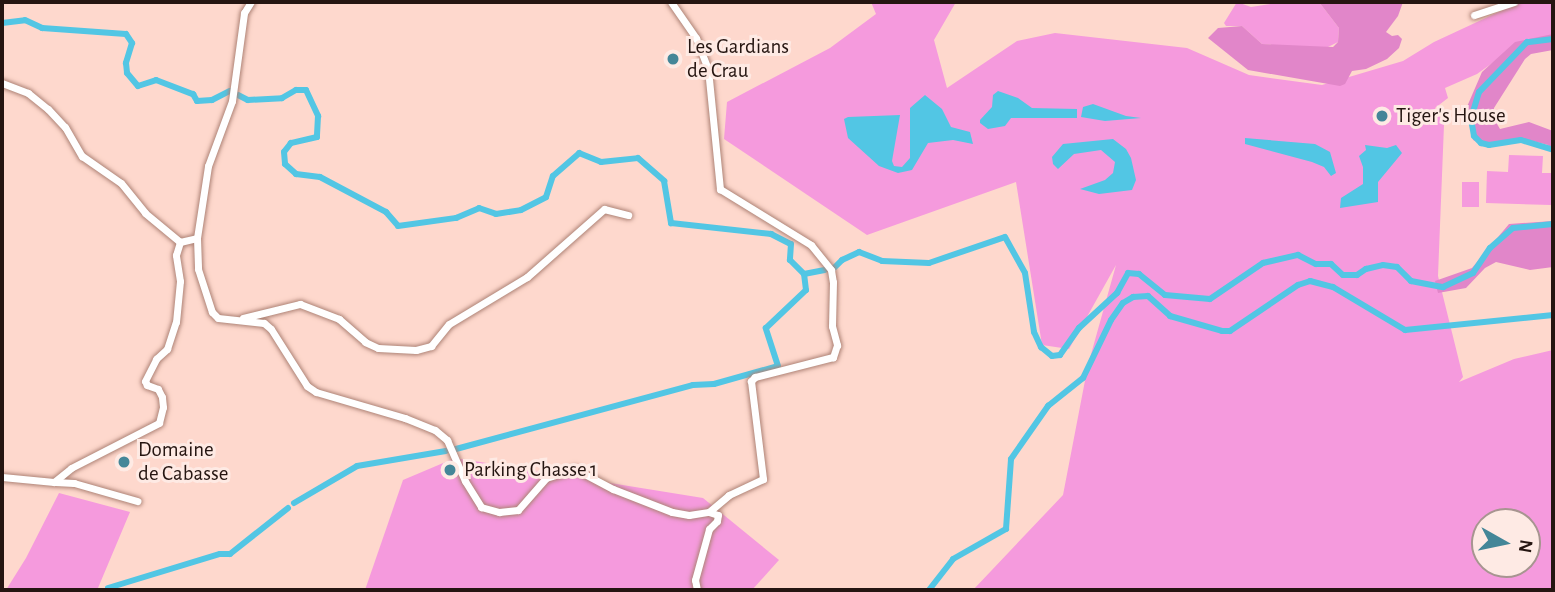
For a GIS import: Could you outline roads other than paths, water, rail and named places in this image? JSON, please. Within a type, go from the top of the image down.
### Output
[{"type":"street","points":[[251,2],[244,13],[232,101],[208,166],[197,238],[198,269],[212,312],[218,318],[264,323],[271,329],[307,386],[316,393],[405,418],[435,430],[447,440],[464,481],[481,508],[499,512],[518,510],[546,478],[575,469],[613,489],[671,512],[690,515],[709,512],[718,515],[717,521],[709,529],[695,580],[697,590]]},
{"type":"street","points":[[671,2],[696,38],[708,69],[720,189],[811,245],[824,259],[833,282],[832,326],[837,345],[832,357],[824,362],[755,377],[751,381],[763,480],[729,495],[709,512]]},
{"type":"street","points":[[1474,15],[1514,2]]},
{"type":"street","points":[[2,83],[27,93],[48,109],[65,127],[82,156],[121,183],[145,213],[180,242]]},
{"type":"street","points":[[239,319],[300,304],[339,318],[365,342],[379,348],[424,348],[431,346],[449,324],[527,277],[604,209],[628,215]]},
{"type":"street","points":[[180,242],[197,238]]},
{"type":"street","points":[[54,482],[71,468],[159,423],[163,407],[162,397],[158,389],[146,385],[145,381],[156,359],[167,348],[176,322],[180,281],[176,255],[180,242]]},
{"type":"street","points":[[2,477],[74,483],[137,501]]},
{"type":"water","points":[[998,91],[1018,98],[1032,108],[1077,109],[1077,118],[1011,118],[1005,126],[988,129],[980,120],[992,107],[993,95]]},
{"type":"water","points":[[925,95],[942,109],[951,127],[970,132],[973,144],[953,140],[928,143],[912,170],[898,173],[879,166],[848,138],[844,119],[848,117],[900,115],[892,161],[894,166],[902,167],[910,158],[910,108]]},
{"type":"water","points":[[1093,104],[1126,116],[1141,118],[1105,121],[1081,117],[1083,107]]},
{"type":"water","points":[[1245,138],[1315,144],[1330,152],[1336,173],[1331,176],[1324,167],[1312,162],[1245,144]]},
{"type":"water","points":[[1113,139],[1126,149],[1131,158],[1136,180],[1132,190],[1099,194],[1080,189],[1105,180],[1113,173],[1115,162],[1101,150],[1074,154],[1058,169],[1053,164],[1052,157],[1063,144]]},
{"type":"water","points":[[1365,145],[1387,148],[1396,145],[1402,153],[1378,182],[1378,202],[1340,208],[1341,198],[1363,184],[1363,167],[1359,156],[1366,150]]},
{"type":"waterway","points":[[2,23],[25,20],[42,28],[126,34],[132,43],[126,63],[127,73],[138,86],[156,80],[193,94],[197,101],[212,100],[230,91]]},
{"type":"waterway","points":[[1553,39],[1527,42],[1479,92],[1471,119],[1474,136],[1481,143],[1489,145],[1521,140],[1553,150]]},
{"type":"waterway","points":[[238,95],[248,100],[282,98],[296,90],[306,90],[318,116],[317,137],[291,143],[284,152],[285,164],[296,174],[320,177],[386,212],[398,226],[456,218],[479,208],[496,214],[521,210],[546,197],[553,176],[579,153],[601,162],[638,158],[664,181],[671,223],[771,234],[791,244],[790,260],[804,274],[825,270]]},
{"type":"waterway","points":[[833,269],[842,260],[859,252],[882,261],[929,263],[1005,237],[1025,273],[1034,332],[1041,347],[1052,356],[1060,355],[1079,328],[1117,293],[1128,273],[1139,274],[1165,295],[1210,299],[1263,263],[1298,255],[1316,264],[1331,264],[1343,275],[1357,275],[1366,269],[1383,265],[1397,267],[1411,281],[1443,287],[1473,273],[1490,248],[1513,228],[1553,224]]},
{"type":"waterway","points":[[456,449],[693,385],[714,384],[778,366],[766,328],[806,290],[804,274]]},
{"type":"waterway","points":[[929,590],[953,559],[1006,529],[1011,459],[1048,406],[1083,378],[1111,320],[1123,303],[1133,297],[1148,296],[1170,316],[1222,331],[1230,331],[1298,285],[1310,281],[1333,287],[1405,330],[1553,315]]},
{"type":"waterway","points":[[294,503],[357,466],[446,451]]},
{"type":"waterway","points":[[108,588],[220,554],[230,554],[288,508]]},
{"type":"place","name":"Les Gardians de Crau","points":[[673,59]]},
{"type":"place","name":"Tiger's House","points":[[1382,116]]},
{"type":"place","name":"Domaine de Cabasse","points":[[124,462]]},
{"type":"place","name":"Parking Chasse 1","points":[[450,470]]}]
